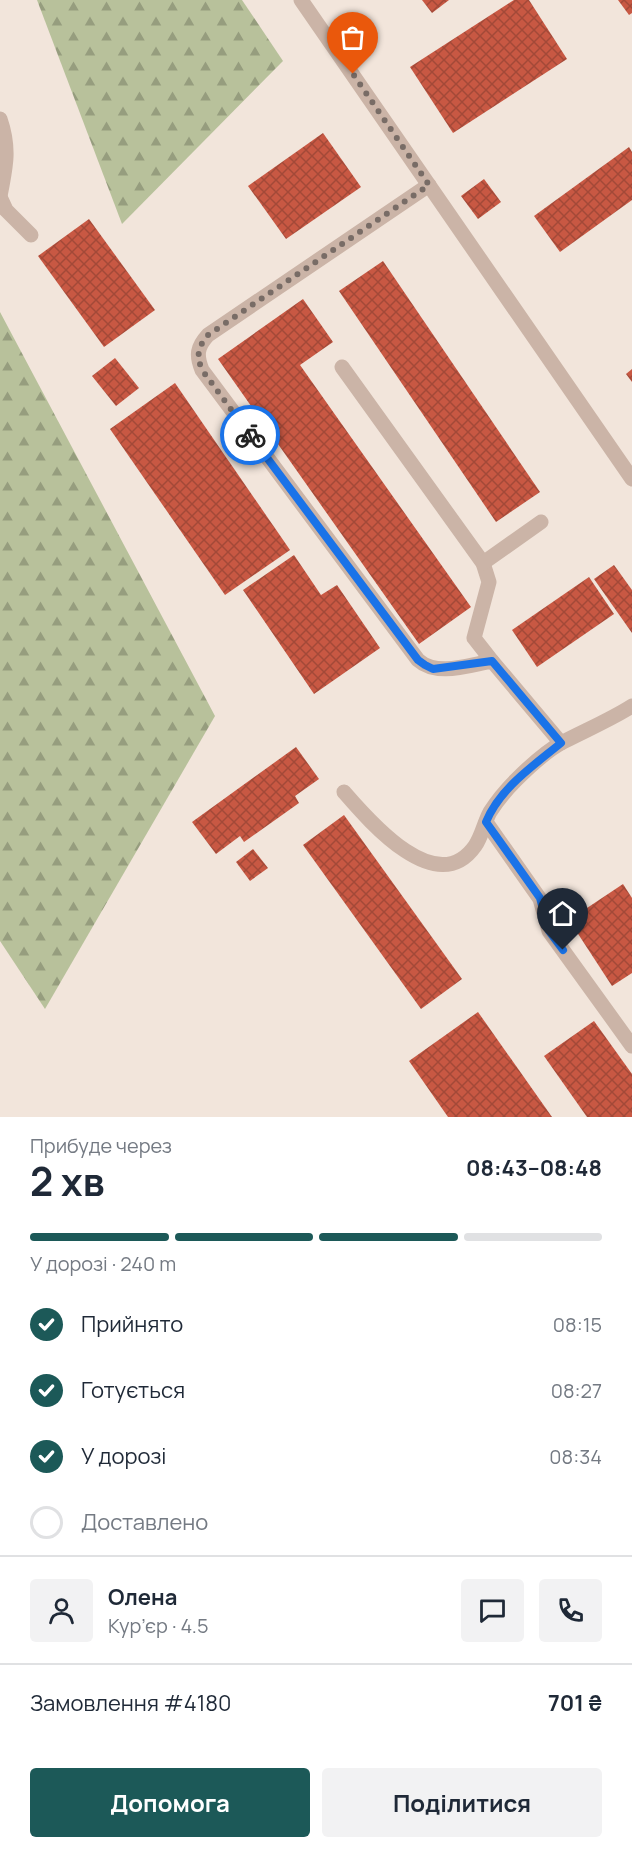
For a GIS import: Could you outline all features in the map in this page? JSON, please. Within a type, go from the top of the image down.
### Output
[{"type":"lane","points":[[301,0],[632,479]]},
{"type":"lane","points":[[0,118],[7,140],[5,173],[0,197],[6,210],[31,235]]},
{"type":"lane","points":[[429,185],[208,335],[200,345],[197,358],[202,370],[418,660],[433,669],[492,661]]},
{"type":"lane","points":[[342,367],[483,563],[489,582],[474,638],[561,743]]},
{"type":"lane","points":[[483,563],[541,522]]},
{"type":"lane","points":[[344,792],[373,825],[404,850],[430,863],[448,866],[465,857],[476,845],[491,812],[516,780],[561,743],[605,723],[632,706]]},
{"type":"lane","points":[[486,822],[540,898],[549,931],[632,1046]]},
{"type":"green space","points":[[37,0],[242,0],[283,61],[122,224]]},
{"type":"green space","points":[[0,312],[215,716],[45,1009],[0,941]]},
{"type":"building","points":[[422,0],[449,0],[432,13]]},
{"type":"building","points":[[514,0],[529,0],[567,59],[453,133],[410,67]]},
{"type":"building","points":[[618,0],[632,0],[632,13],[629,15]]},
{"type":"building","points":[[323,133],[361,187],[286,239],[248,186]]},
{"type":"building","points":[[629,147],[632,152],[632,200],[560,252],[534,216]]},
{"type":"building","points":[[484,179],[501,202],[478,219],[461,196]]},
{"type":"building","points":[[89,219],[155,310],[104,347],[38,256]]},
{"type":"building","points":[[383,261],[540,492],[496,522],[339,291]]},
{"type":"building","points":[[303,299],[333,342],[300,365],[471,607],[419,644],[218,359]]},
{"type":"building","points":[[115,358],[139,388],[116,406],[92,376]]},
{"type":"building","points":[[632,369],[632,382],[626,374]]},
{"type":"building","points":[[175,383],[290,550],[225,595],[110,429]]},
{"type":"building","points":[[294,555],[321,595],[337,585],[380,648],[314,694],[243,590]]},
{"type":"building","points":[[614,565],[632,590],[632,633],[594,579]]},
{"type":"building","points":[[589,577],[614,614],[537,667],[512,630]]},
{"type":"building","points":[[296,747],[319,779],[295,796],[299,803],[244,842],[240,836],[216,854],[192,822]]},
{"type":"building","points":[[344,815],[462,979],[421,1009],[303,845]]},
{"type":"building","points":[[253,849],[268,868],[250,881],[236,862]]},
{"type":"building","points":[[623,884],[632,898],[632,973],[612,986],[569,920]]},
{"type":"building","points":[[478,1012],[552,1117],[448,1117],[409,1061]]},
{"type":"building","points":[[594,1021],[632,1074],[632,1117],[587,1117],[544,1056]]},
{"type":"way so far","points":[[250,435],[202,370],[197,358],[200,345],[208,335],[429,185],[353,74]]},
{"type":"route","points":[[250,435],[418,660],[433,669],[492,661],[561,743],[516,780],[486,822],[540,898],[549,931],[563,950]]}]
